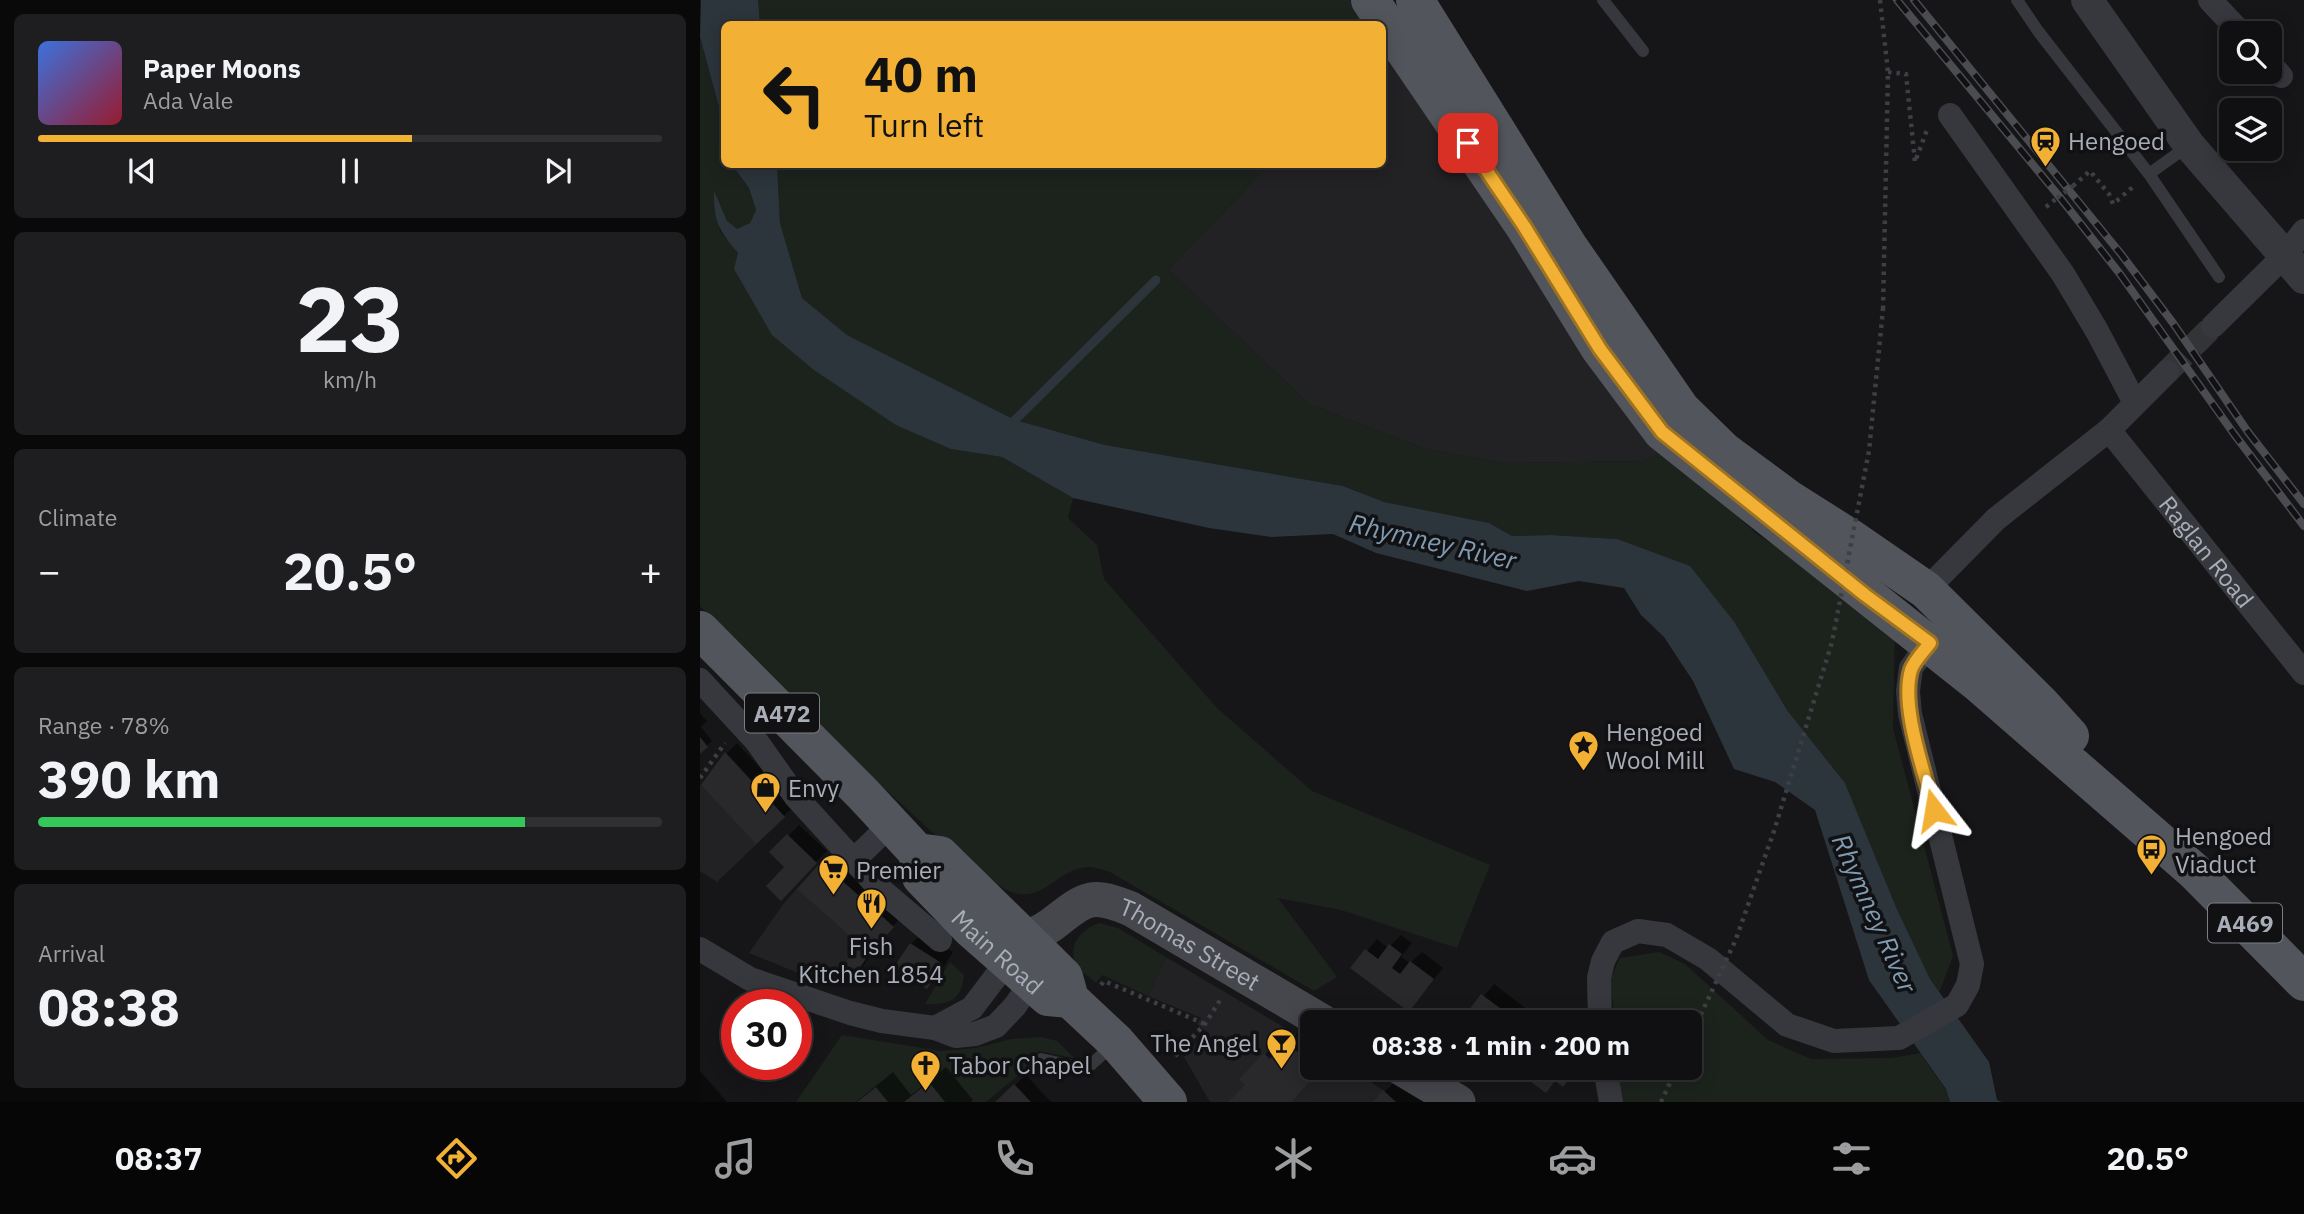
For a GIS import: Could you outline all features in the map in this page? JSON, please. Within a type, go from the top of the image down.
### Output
[{"type":"main road","name":"A469","points":[[1370,0],[1384,21]]},
{"type":"main road","name":"A469","points":[[1415,0],[1569,247],[1681,409],[1724,451],[1778,491],[1926,590],[2041,704],[2185,865]]},
{"type":"main road","name":"A469","points":[[1386,23],[1524,226],[1600,349],[1662,432],[1865,595],[1930,643],[1989,693],[2194,871],[2304,982]]},
{"type":"main road","name":"Main Road","points":[[700,630],[917,852],[940,855],[1033,953],[1084,994],[1116,1042],[1168,1102]]},
{"type":"main road","name":"Thomas Street","points":[[1033,953],[1076,905],[1091,899],[1108,900],[1131,909],[1303,1010]]},
{"type":"main road","points":[[1421,1080],[1458,1102]]},
{"type":"street","points":[[2210,0],[2230,21]]},
{"type":"street","points":[[2094,2],[2189,145],[2298,255],[2213,326]]},
{"type":"street","points":[[1950,115],[2063,274],[2135,403]]},
{"type":"street","points":[[1926,590],[1996,519],[2109,430],[2167,372]]},
{"type":"street","name":"Raglan Road","points":[[2109,430],[2304,673]]},
{"type":"street","points":[[1600,1010],[1599,978],[1603,961],[1613,942],[1638,931],[1667,935],[1708,959],[1787,1026],[1834,1041],[1899,1038],[1957,1005],[1968,985],[1972,964],[1910,714],[1908,691],[1911,668],[1930,643]]},
{"type":"street","name":"Main Road","points":[[700,680],[743,725],[796,797],[880,889],[940,940]]},
{"type":"street","points":[[854,860],[891,824]]},
{"type":"street","points":[[700,949],[750,979],[850,1013],[882,1021],[935,1028],[956,1037],[975,1034],[996,1026],[1015,1006],[1033,953]]},
{"type":"street","points":[[935,1028],[972,1007],[1033,953]]},
{"type":"street","points":[[1607,1080],[1611,1102]]},
{"type":"lane","points":[[1602,0],[1643,51]]},
{"type":"lane","points":[[2017,0],[2149,174],[2219,277]]},
{"type":"lane","points":[[2149,174],[2189,145]]},
{"type":"lane","points":[[1041,1059],[1086,1069],[1116,1042]]},
{"type":"path","points":[[1702,1012],[1741,927],[1774,831],[1832,642],[1869,451],[1883,309],[1888,72],[1880,0]]},
{"type":"path","points":[[1888,72],[1906,74],[1915,162],[1935,110],[1950,115]]},
{"type":"path","points":[[2057,198],[2090,171],[2109,194],[2113,204],[2149,174]]},
{"type":"path","points":[[700,778],[721,746],[743,725]]},
{"type":"path","points":[[1084,994],[1104,981],[1205,1024]]},
{"type":"path","points":[[1175,1056],[1205,1024],[1227,988]]},
{"type":"path","points":[[1661,1102],[1671,1080]]},
{"type":"shaded area","points":[[758,0],[1350,0],[1369,21],[760,21]]},
{"type":"shaded area","points":[[700,37],[721,114],[721,168],[734,168],[749,188],[756,210],[750,223],[736,230],[727,221],[714,193],[720,231],[738,253],[951,449],[1002,457],[1073,498],[1068,518],[1097,545],[1104,579],[1217,708],[1312,791],[1490,865],[1457,948],[1341,910],[1278,898],[1337,977],[1314,991],[1108,871],[1091,867],[1077,869],[1028,894],[1003,888],[963,850],[957,855],[836,744],[700,606]]},
{"type":"shaded area","points":[[1386,49],[1665,449],[1645,461],[1506,463],[1425,449],[1309,404],[1168,270],[1265,168],[1386,168]]},
{"type":"shaded area","points":[[777,168],[1265,168],[1168,270],[1309,404],[1425,449],[1506,463],[1645,461],[1665,449],[1758,535],[1822,575],[1895,629],[1893,728],[1953,956],[1939,993],[1896,907],[1845,783],[1787,710],[1735,623],[1617,539],[1551,535],[1512,536],[1489,523],[1384,502],[1343,486],[1105,445],[1015,420],[847,335],[802,298],[780,223]]},
{"type":"shaded area","points":[[725,752],[785,817],[717,882],[700,871],[700,786]]},
{"type":"shaded area","points":[[821,862],[894,927],[869,954],[848,986],[798,973],[749,953],[784,903]]},
{"type":"shaded area","points":[[1099,923],[1118,928],[1166,957],[1148,996],[1102,975],[1096,983],[1078,967],[1074,960],[1074,946],[1081,934]]},
{"type":"shaded area","points":[[1659,952],[1685,964],[1768,1040],[1811,1059],[1892,1058],[1920,1053],[1946,1090],[1950,1102],[1620,1102],[1619,1080],[1702,1080],[1702,1010],[1614,1010],[1610,980],[1620,958]]},
{"type":"shaded area","points":[[1166,957],[1300,1037],[1300,1080],[1367,1080],[1396,1102],[1210,1102],[1184,1057],[1206,1032],[1197,1024],[1201,1018],[1148,996]]},
{"type":"shaded area","points":[[950,962],[964,975],[960,991],[947,1002],[925,1004]]},
{"type":"shaded area","points":[[842,1035],[941,1051],[976,1048],[1011,1039],[1042,1037],[1057,1041],[1074,1058],[1038,1051],[1033,1063],[986,1102],[796,1102]]},
{"type":"water","points":[[701,0],[758,0],[760,21],[721,21],[721,114],[700,37]]},
{"type":"water","name":"Rhymney River","points":[[734,168],[777,168],[780,223],[802,298],[847,335],[1015,420],[1105,445],[1343,486],[1384,502],[1489,523],[1512,536],[1551,535],[1617,539],[1690,566],[1735,623],[1787,710],[1845,783],[1896,907],[1930,979],[1989,1062],[1997,1100],[2002,1102],[1950,1102],[1946,1089],[1869,980],[1815,810],[1775,782],[1734,769],[1693,681],[1664,637],[1641,615],[1624,588],[1579,581],[1527,591],[1376,553],[1333,534],[1271,537],[1209,528],[1073,498],[1002,457],[951,449],[896,425],[814,370],[772,335],[734,269],[738,253],[726,238],[716,218],[714,191],[727,221],[737,229],[750,223],[756,210],[749,188]]},
{"type":"building","points":[[700,737],[708,747],[700,754]]},
{"type":"building","points":[[725,752],[785,817],[756,844],[701,785]]},
{"type":"building","points":[[787,834],[817,863],[781,901],[766,886],[784,867],[769,852]]},
{"type":"building","points":[[821,862],[894,927],[869,954],[848,986],[832,982],[859,944],[797,889]]},
{"type":"building","points":[[910,943],[943,964],[927,989],[894,967]]},
{"type":"building","points":[[1389,944],[1402,954],[1392,968],[1400,974],[1410,961],[1434,979],[1411,1010],[1406,1010],[1350,968],[1365,949],[1378,959]]},
{"type":"building","points":[[1481,994],[1503,1010],[1469,1010]]},
{"type":"building","name":"The Angel","points":[[1287,1041],[1300,1054],[1300,1080],[1312,1080],[1292,1102],[1228,1102],[1245,1085],[1239,1079],[1264,1053],[1270,1059]]},
{"type":"building","points":[[1528,1080],[1569,1080],[1563,1087],[1555,1081],[1546,1093]]},
{"type":"building","name":"Tabor Chapel","points":[[929,1082],[945,1102],[904,1102]]},
{"type":"building","points":[[1014,1084],[1031,1102],[995,1102]]},
{"type":"building","name":"Tabor Chapel","points":[[876,1087],[888,1102],[857,1102]]},
{"type":"building","points":[[1383,1090],[1396,1102],[1373,1102]]},
{"type":"waterway","points":[[1015,420],[1156,280]]},
{"type":"tunnel","points":[[2167,372],[2213,326]]},
{"type":"railway","points":[[1897,0],[2120,274],[2234,434],[2304,526]]},
{"type":"railway","points":[[1914,0],[2121,254],[2173,323],[2248,432],[2304,504]]},
{"type":"place","name":"Hengoed","points":[[2045,168]]},
{"type":"place","name":"Hengoed Wool Mill","points":[[1583,773]]},
{"type":"place","name":"Envy","points":[[765,815]]},
{"type":"place","name":"Hengoed Viaduct","points":[[2152,877]]},
{"type":"place","name":"Premier","points":[[833,897]]},
{"type":"place","name":"Fish Kitchen 1854","points":[[871,931]]},
{"type":"place","name":"The Angel","points":[[1281,1070]]},
{"type":"place","name":"Tabor Chapel","points":[[926,1092]]},
{"type":"route","points":[[1468,143],[1524,226],[1600,349],[1662,432],[1865,595],[1930,643],[1911,668],[1908,691],[1910,714],[1934,810]]}]
